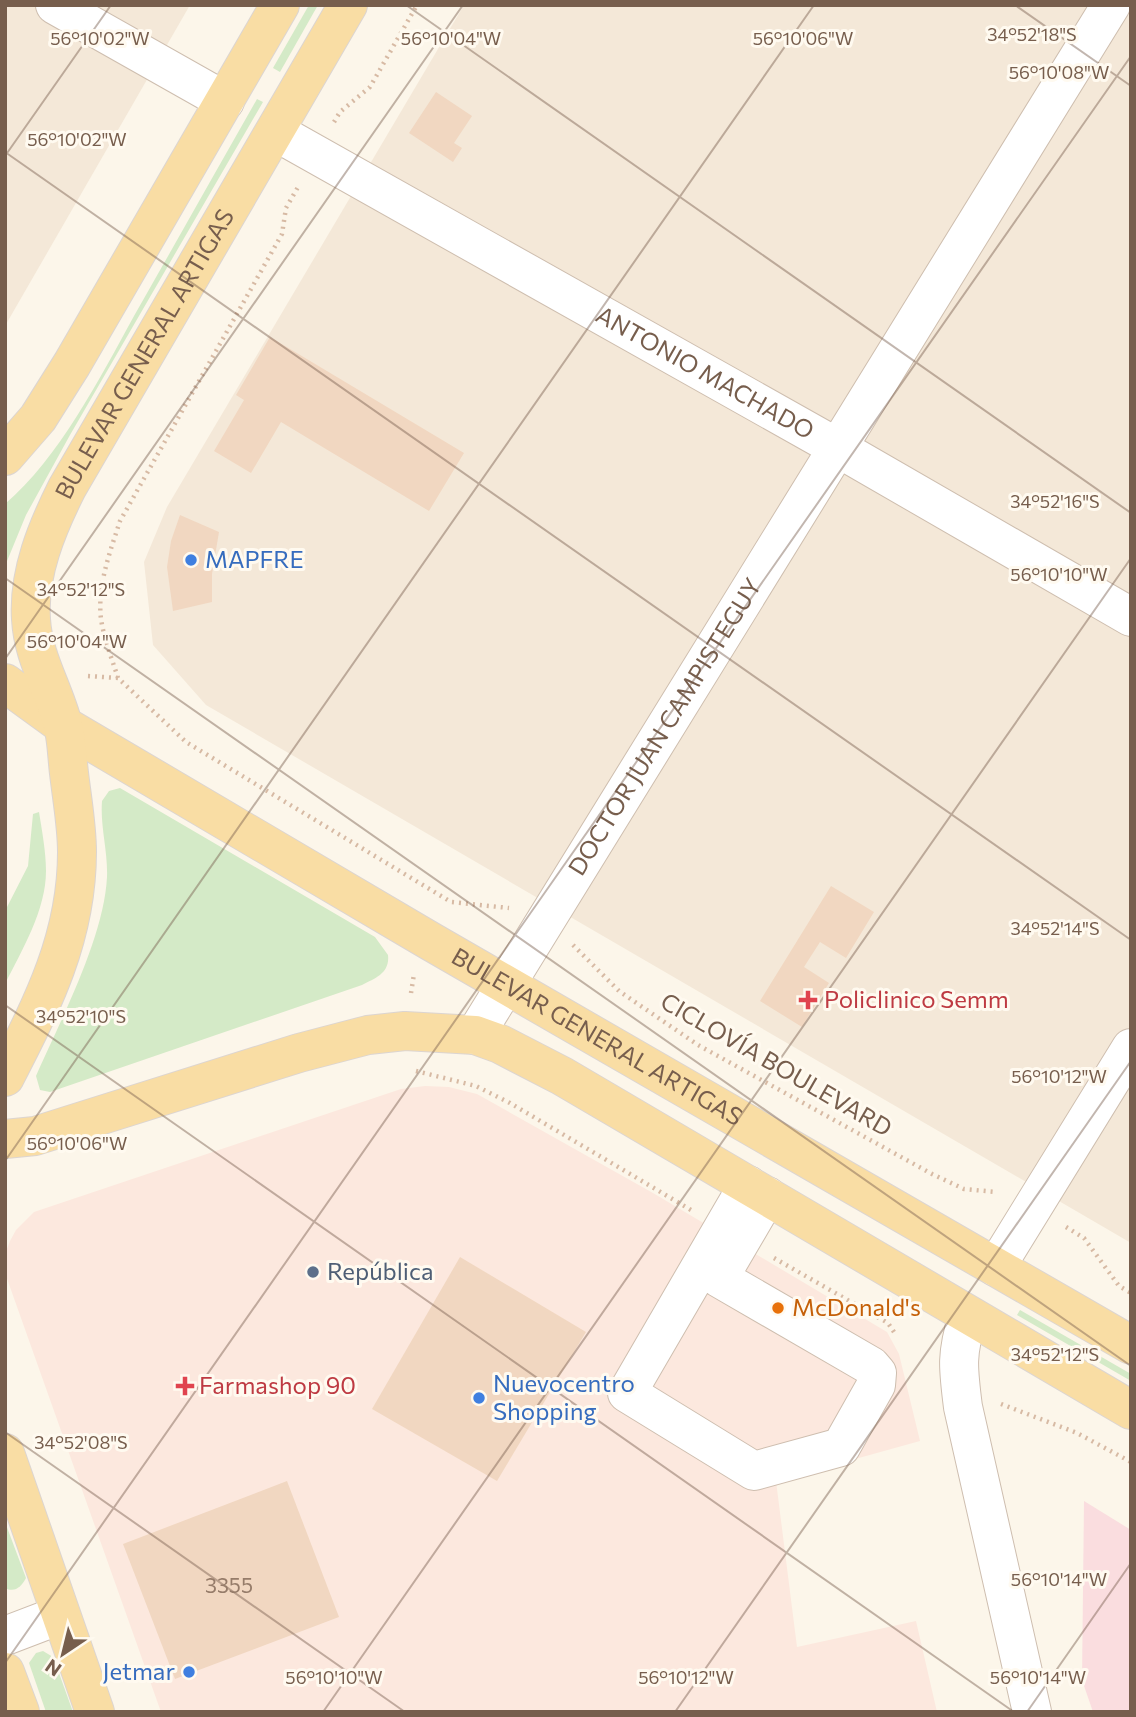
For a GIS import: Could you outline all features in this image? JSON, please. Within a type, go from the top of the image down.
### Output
[{"type":"main road","points":[[5,456],[38,418],[72,364],[280,5]]},
{"type":"main road","name":"BULEVAR GENERAL ARTIGAS","points":[[63,725],[33,641],[30,617],[39,554],[49,523],[348,5]]},
{"type":"main road","name":"BULEVAR GENERAL ARTIGAS","points":[[5,683],[63,725],[429,941],[1131,1345]]},
{"type":"main road","points":[[5,1077],[34,1021],[66,939],[73,905],[76,824],[63,725]]},
{"type":"main road","points":[[5,1139],[35,1136],[299,1053],[368,1035],[405,1031],[475,1035],[500,1044],[562,1076],[1131,1410]]},
{"type":"main road","points":[[5,1453],[95,1712]]},
{"type":"main road","points":[[5,1672],[20,1712]]},
{"type":"street","points":[[55,5],[225,101]]},
{"type":"street","name":"DOCTOR JUAN CAMPISTEGUY","points":[[475,1035],[1111,5]]},
{"type":"street","name":"ANTONIO MACHADO","points":[[276,132],[838,448],[1131,617]]},
{"type":"street","points":[[996,1267],[1131,1048]]},
{"type":"street","points":[[757,1191],[719,1278],[871,1366],[877,1373],[876,1385],[841,1447],[754,1471],[627,1393],[757,1191]]},
{"type":"street","points":[[968,1315],[959,1342],[958,1364],[963,1407],[1032,1712]]},
{"type":"street","points":[[5,1636],[60,1615]]},
{"type":"path","points":[[43,673],[118,678],[101,618],[102,584],[120,522],[282,234],[286,208],[340,112],[370,87],[416,5]]},
{"type":"path","name":"CICLOVÍA BOULEVARD","points":[[118,678],[186,742],[451,902],[522,910],[562,935],[619,991],[698,1045],[932,1174],[964,1189],[1000,1193],[1033,1208],[1084,1238],[1119,1286],[1131,1293]]},
{"type":"shaded area","points":[[5,5],[190,5],[5,326]]},
{"type":"shaded area","points":[[464,5],[1131,5],[1131,1243],[206,705],[153,645],[144,562],[167,507]]},
{"type":"shaded area","name":"Nuevocentro Shopping","points":[[449,1087],[477,1094],[653,1193],[887,1332],[899,1354],[920,1441],[776,1481],[797,1647],[916,1621],[937,1712],[161,1712],[5,1273],[5,1254],[10,1241],[16,1230],[34,1212],[401,1089]]},
{"type":"shaded area","points":[[1084,1501],[1131,1530],[1131,1712],[1093,1712],[1082,1680]]},
{"type":"green space","points":[[309,5],[318,5],[280,72],[273,68]]},
{"type":"green space","points":[[257,99],[263,102],[70,435],[26,515],[5,566],[5,504],[43,464],[77,416]]},
{"type":"green space","points":[[120,788],[375,937],[388,955],[384,971],[362,985],[50,1092],[40,1090],[36,1076],[80,978],[104,901],[107,877],[102,801],[109,791]]},
{"type":"green space","points":[[39,812],[45,856],[45,886],[38,915],[5,984],[5,911],[28,866],[33,814]]},
{"type":"green space","points":[[1020,1310],[1131,1374],[1131,1381],[1017,1315]]},
{"type":"green space","points":[[5,1522],[26,1578],[20,1586],[12,1590],[5,1588]]},
{"type":"green space","points":[[43,1651],[53,1657],[73,1712],[46,1712],[29,1663],[36,1653]]},
{"type":"building","points":[[436,92],[472,116],[454,143],[462,148],[453,162],[409,133]]},
{"type":"building","points":[[270,337],[464,453],[429,511],[281,422],[251,473],[214,451],[244,400],[236,395]]},
{"type":"building","name":"MAPFRE","points":[[180,515],[219,532],[212,574],[212,602],[173,611],[167,567],[171,541]]},
{"type":"building","points":[[831,886],[874,912],[846,958],[820,942],[804,967],[829,983],[802,1027],[760,1001]]},
{"type":"building","points":[[460,1257],[586,1332],[497,1481],[372,1409]]},
{"type":"building","points":[[287,1481],[339,1617],[175,1679],[123,1544]]},
{"type":"place","name":"MAPFRE","points":[[191,560]]},
{"type":"place","name":"Policlinico Semm","points":[[808,1000]]},
{"type":"place","name":"República","points":[[313,1272]]},
{"type":"place","name":"McDonald's","points":[[778,1308]]},
{"type":"place","name":"Farmashop 90","points":[[185,1386]]},
{"type":"place","name":"Nuevocentro Shopping","points":[[479,1398]]},
{"type":"place","name":"Jetmar","points":[[189,1672]]}]
